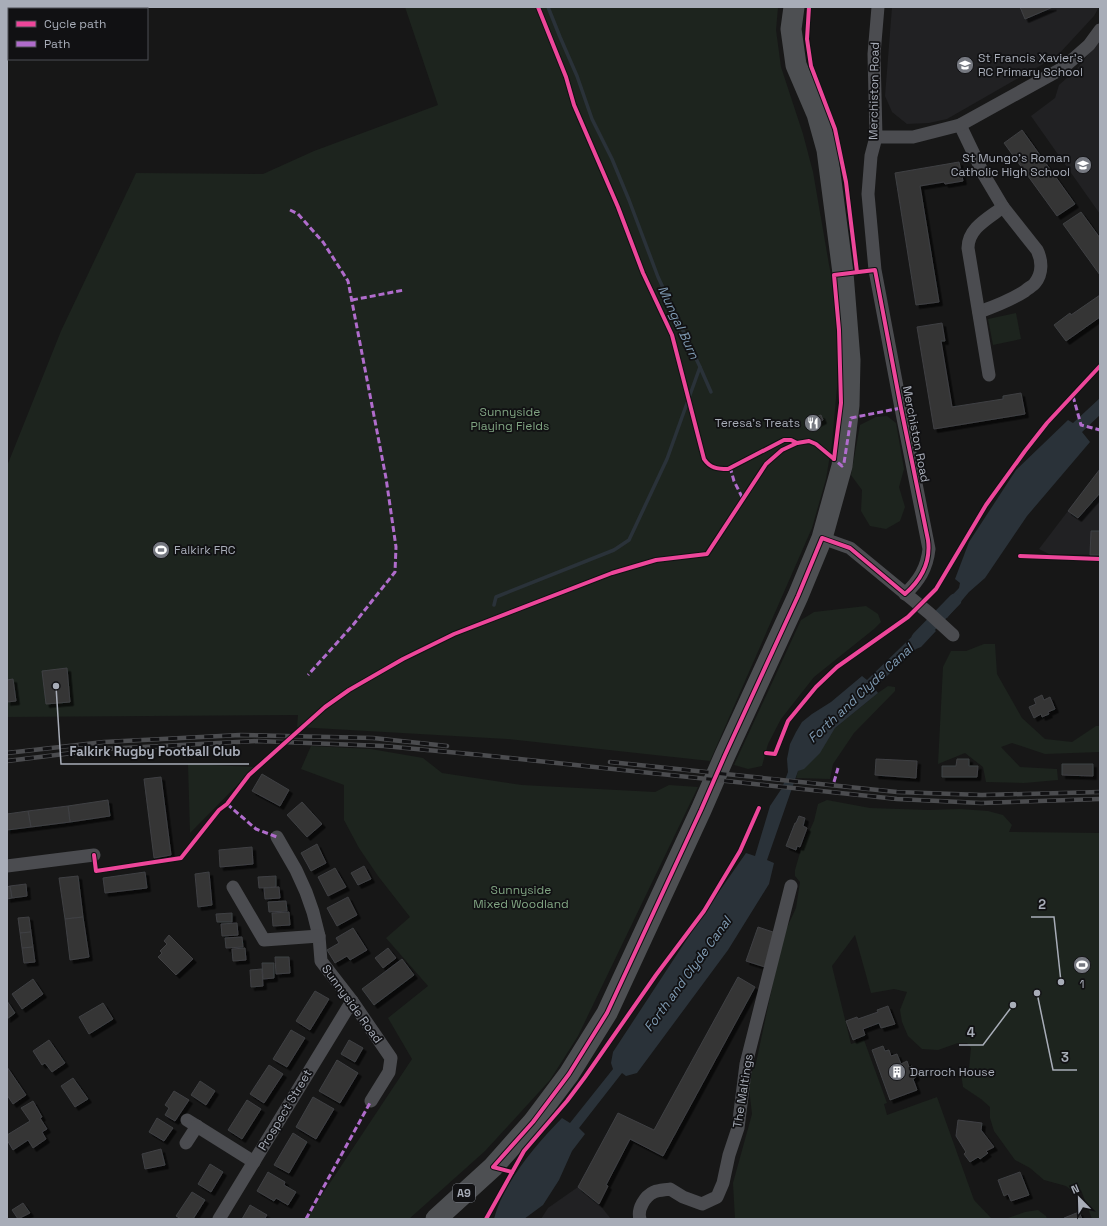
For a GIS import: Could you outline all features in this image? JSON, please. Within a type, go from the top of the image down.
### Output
[{"type":"main road","name":"A9","points":[[436,1219],[493,1167],[533,1122],[569,1074],[607,1013],[798,596],[822,538],[842,466],[849,405],[850,360],[843,273],[827,150],[817,114],[796,65],[791,29],[794,7]]},
{"type":"street","name":"Merchiston Road","points":[[878,7],[874,54],[876,137],[871,156],[868,194],[876,270],[929,549],[928,561],[922,574],[912,588],[905,594]]},
{"type":"street","points":[[876,137],[913,137],[960,125],[1063,68],[1089,45],[1100,30]]},
{"type":"street","points":[[960,125],[984,174],[1003,207],[1040,255],[1040,274],[1035,284],[1015,297],[999,305],[979,312]]},
{"type":"street","points":[[989,375],[968,241],[976,227],[1003,207]]},
{"type":"street","points":[[822,538],[850,548],[929,613],[953,635]]},
{"type":"street","name":"Sunnyside Road","points":[[277,837],[296,870],[306,892],[319,936],[321,961],[352,1001],[390,1058],[389,1072],[372,1101]]},
{"type":"street","points":[[7,866],[94,855]]},
{"type":"street","name":"The Maltings","points":[[640,1219],[638,1214],[640,1206],[653,1192],[670,1189],[683,1197],[702,1204],[716,1197],[722,1184],[738,1128],[746,1064],[791,886]]},
{"type":"street","points":[[233,887],[264,940],[319,936]]},
{"type":"street","name":"Prospect Street","points":[[219,1219],[352,1001]]},
{"type":"street","points":[[186,1143],[192,1123],[254,1162]]},
{"type":"shaded area","name":"St Francis Xavier's RC Primary School","points":[[892,7],[1099,7],[1094,16],[1057,56],[947,119],[929,123],[907,124],[892,112],[885,96]]},
{"type":"shaded area","name":"St Mungo's Roman Catholic High School","points":[[1100,39],[1100,214],[1031,116],[1055,98],[1059,85],[1076,70]]},
{"type":"shaded area","points":[[1100,469],[1100,555],[1049,554],[1039,549]]},
{"type":"shaded area","points":[[578,1187],[599,1204],[611,1219],[541,1219],[548,1208]]},
{"type":"green space","name":"Sunnyside Playing Fields","points":[[405,7],[778,7],[776,30],[781,67],[803,134],[813,172],[831,276],[837,331],[837,387],[832,443],[826,479],[812,528],[710,761],[507,739],[297,727],[298,715],[7,717],[7,466],[61,331],[136,173],[263,174],[314,151],[438,105]]},
{"type":"green space","points":[[1016,313],[1021,339],[993,345],[988,319]]},
{"type":"green space","points":[[887,416],[896,423],[904,469],[899,487],[905,507],[900,521],[886,529],[870,526],[861,511],[862,490],[851,475],[860,425],[876,417]]},
{"type":"green space","points":[[866,606],[878,614],[881,622],[814,677],[781,719],[768,744],[762,766],[748,769],[734,765],[801,620],[814,612]]},
{"type":"green space","points":[[984,644],[995,644],[997,674],[1022,718],[1045,739],[1072,742],[1096,726],[1100,726],[1100,752],[1045,754],[1012,743],[1001,747],[1020,767],[1057,769],[1058,780],[1024,783],[986,782],[983,767],[965,753],[938,764],[943,667],[951,651],[966,651]]},
{"type":"green space","points":[[888,686],[895,687],[895,691],[854,733],[833,764],[830,779],[796,778],[798,771],[819,753],[835,728]]},
{"type":"green space","name":"Sunnyside Mixed Woodland","points":[[311,746],[371,749],[423,758],[442,773],[522,785],[655,792],[669,785],[698,787],[578,1036],[550,1080],[485,1151],[409,1219],[306,1219],[412,1059],[388,1018],[428,986],[386,938],[410,917],[378,876],[359,848],[344,820],[344,785],[301,769]]},
{"type":"green space","points":[[188,764],[255,767],[190,833]]},
{"type":"green space","points":[[827,800],[870,808],[929,810],[960,809],[988,811],[1003,815],[1012,825],[1009,832],[1100,833],[1100,1219],[1092,1219],[1081,1190],[1076,1194],[1066,1186],[1044,1180],[1030,1168],[1015,1160],[994,1131],[990,1118],[990,1107],[963,1087],[961,1073],[969,1068],[971,1048],[967,1043],[958,1043],[938,1050],[922,1049],[908,1036],[902,1022],[900,1010],[907,992],[894,989],[871,993],[855,935],[832,966],[851,1044],[864,1040],[887,1103],[884,1104],[887,1115],[937,1097],[974,1200],[992,1219],[735,1219],[733,1183],[752,1114],[748,1080],[756,1063],[783,936],[796,908],[800,882],[795,876],[795,870],[801,849],[814,821],[818,804]]},
{"type":"green space","points":[[1038,1210],[1046,1216],[1047,1219],[1005,1219],[1025,1212]]},
{"type":"water","points":[[1100,398],[1100,415],[1082,432],[1090,442],[1027,516],[985,578],[969,592],[947,618],[939,609],[959,588],[960,583],[955,579],[969,542],[1016,470],[1068,420],[1073,423]]},
{"type":"water","points":[[927,622],[936,631],[921,647],[916,649],[874,688],[878,693],[835,728],[820,753],[804,769],[798,771],[767,860],[774,863],[769,884],[728,950],[637,1073],[626,1076],[622,1073],[579,1128],[585,1134],[572,1151],[559,1180],[543,1205],[524,1219],[494,1219],[498,1205],[522,1164],[542,1139],[562,1118],[570,1123],[613,1069],[611,1063],[613,1052],[704,913],[746,853],[755,856],[770,806],[782,788],[788,772],[787,759],[790,744],[802,722],[831,702],[862,676],[867,680]]},
{"type":"building","points":[[1020,7],[1053,7],[1025,19]]},
{"type":"building","points":[[1022,130],[1075,204],[1057,216],[1004,143]]},
{"type":"building","points":[[959,162],[963,181],[945,184],[944,182],[920,186],[939,302],[916,305],[895,173]]},
{"type":"building","points":[[1081,212],[1100,238],[1100,275],[1063,224]]},
{"type":"building","points":[[1100,295],[1100,317],[1066,341],[1054,325],[1070,313],[1071,315]]},
{"type":"building","points":[[942,323],[945,341],[941,341],[952,407],[1003,399],[1003,396],[1021,393],[1025,414],[934,429],[917,327]]},
{"type":"building","name":"Teresa's Treats","points":[[821,415],[823,420],[811,426],[809,420]]},
{"type":"building","points":[[1100,469],[1100,493],[1078,518],[1068,511]]},
{"type":"building","points":[[1091,531],[1100,531],[1100,555],[1090,555]]},
{"type":"building","points":[[67,668],[70,702],[46,704],[42,671]]},
{"type":"building","points":[[13,679],[16,701],[7,702],[7,680]]},
{"type":"building","points":[[1042,695],[1044,700],[1050,697],[1055,709],[1042,717],[1041,714],[1034,718],[1029,707],[1036,704],[1034,699]]},
{"type":"building","points":[[876,759],[917,761],[916,778],[875,775]]},
{"type":"building","points":[[957,759],[969,759],[969,766],[978,766],[977,777],[942,777],[942,766],[956,766]]},
{"type":"building","points":[[1062,764],[1093,764],[1093,776],[1062,775]]},
{"type":"building","points":[[262,774],[289,790],[280,806],[252,791]]},
{"type":"building","points":[[161,777],[171,855],[154,858],[144,779]]},
{"type":"building","points":[[108,800],[110,816],[70,822],[68,806]]},
{"type":"building","points":[[302,802],[322,824],[307,837],[287,815]]},
{"type":"building","points":[[68,806],[70,822],[31,827],[28,811]]},
{"type":"building","points":[[28,811],[31,827],[7,830],[7,814]]},
{"type":"building","points":[[799,816],[805,818],[803,826],[807,828],[800,847],[797,846],[796,850],[786,846]]},
{"type":"building","points":[[317,844],[326,863],[311,871],[301,853]]},
{"type":"building","points":[[252,847],[253,864],[220,867],[219,850]]},
{"type":"building","points":[[364,866],[371,879],[358,885],[351,873]]},
{"type":"building","points":[[335,868],[346,887],[328,896],[318,877]]},
{"type":"building","points":[[145,872],[147,888],[105,893],[103,878]]},
{"type":"building","points":[[209,872],[212,905],[198,907],[195,874]]},
{"type":"building","points":[[78,876],[83,917],[65,919],[59,878]]},
{"type":"building","points":[[276,876],[276,887],[259,888],[258,877]]},
{"type":"building","points":[[26,884],[27,896],[12,898],[10,886]]},
{"type":"building","points":[[10,886],[12,898],[7,899],[7,887]]},
{"type":"building","points":[[279,887],[280,898],[265,899],[264,888]]},
{"type":"building","points":[[348,897],[357,915],[337,926],[327,908]]},
{"type":"building","points":[[286,901],[287,911],[269,912],[268,902]]},
{"type":"building","points":[[289,912],[290,925],[273,926],[272,913]]},
{"type":"building","points":[[232,913],[232,922],[217,922],[216,914]]},
{"type":"building","points":[[29,917],[31,932],[20,933],[18,918]]},
{"type":"building","points":[[83,917],[89,957],[70,960],[65,919]]},
{"type":"building","points":[[237,923],[238,935],[222,936],[221,924]]},
{"type":"building","points":[[758,927],[776,933],[765,967],[746,961]]},
{"type":"building","points":[[353,928],[367,950],[350,960],[347,956],[335,963],[327,950],[339,943],[336,938]]},
{"type":"building","points":[[31,932],[33,947],[22,948],[20,933]]},
{"type":"building","points":[[169,935],[193,959],[176,975],[158,957],[162,953],[160,951],[167,944],[164,941]]},
{"type":"building","points":[[242,937],[243,947],[226,948],[225,938]]},
{"type":"building","points":[[33,947],[35,962],[24,963],[22,948]]},
{"type":"building","points":[[245,948],[246,960],[233,961],[232,949]]},
{"type":"building","points":[[388,948],[396,958],[383,968],[375,958]]},
{"type":"building","points":[[275,957],[289,957],[290,973],[276,974]]},
{"type":"building","points":[[402,959],[414,975],[374,1005],[362,989]]},
{"type":"building","points":[[262,963],[274,963],[274,978],[263,979]]},
{"type":"building","points":[[262,969],[263,986],[251,987],[250,970]]},
{"type":"building","points":[[738,977],[755,987],[663,1156],[630,1139],[606,1185],[608,1186],[599,1204],[578,1187],[618,1113],[654,1130]]},
{"type":"building","points":[[33,979],[43,994],[22,1009],[12,994]]},
{"type":"building","points":[[315,991],[329,999],[310,1030],[296,1021]]},
{"type":"building","points":[[7,1001],[15,1013],[7,1019]]},
{"type":"building","points":[[103,1003],[113,1019],[89,1034],[79,1017]]},
{"type":"building","points":[[888,1006],[895,1024],[881,1028],[879,1023],[863,1029],[865,1035],[853,1040],[846,1021],[857,1017],[858,1019],[878,1012],[877,1010]]},
{"type":"building","points":[[291,1030],[305,1038],[287,1067],[273,1059]]},
{"type":"building","points":[[49,1040],[65,1063],[52,1072],[45,1063],[42,1065],[33,1051]]},
{"type":"building","points":[[349,1040],[363,1048],[355,1062],[341,1054]]},
{"type":"building","name":"Darroch House","points":[[883,1046],[885,1051],[889,1050],[891,1056],[897,1054],[901,1064],[907,1061],[909,1067],[912,1066],[916,1077],[913,1079],[917,1090],[890,1100],[872,1050]]},
{"type":"building","points":[[337,1060],[358,1073],[340,1103],[319,1091]]},
{"type":"building","points":[[269,1065],[283,1074],[264,1103],[250,1094]]},
{"type":"building","points":[[7,1067],[26,1095],[13,1104],[7,1095]]},
{"type":"building","points":[[73,1078],[88,1099],[75,1107],[61,1086]]},
{"type":"building","points":[[200,1081],[215,1091],[206,1105],[191,1095]]},
{"type":"building","points":[[174,1091],[189,1100],[175,1121],[165,1115],[169,1108],[165,1105]]},
{"type":"building","points":[[313,1097],[334,1109],[316,1139],[296,1127]]},
{"type":"building","points":[[247,1100],[261,1109],[242,1139],[228,1130]]},
{"type":"building","points":[[33,1101],[42,1117],[40,1118],[47,1129],[42,1132],[46,1139],[33,1148],[28,1140],[13,1150],[7,1140],[7,1135],[30,1121],[21,1108]]},
{"type":"building","points":[[157,1118],[173,1128],[164,1141],[149,1132]]},
{"type":"building","points":[[958,1120],[982,1123],[981,1130],[994,1147],[986,1151],[988,1153],[980,1159],[978,1157],[970,1162],[964,1154],[966,1152],[956,1136]]},
{"type":"building","points":[[293,1133],[307,1142],[289,1173],[274,1165]]},
{"type":"building","points":[[161,1149],[165,1165],[145,1169],[142,1154]]},
{"type":"building","points":[[210,1164],[223,1172],[211,1192],[198,1184]]},
{"type":"building","points":[[268,1172],[285,1182],[284,1185],[296,1192],[288,1205],[276,1198],[274,1201],[257,1191]]},
{"type":"building","points":[[1020,1172],[1029,1195],[1011,1201],[1008,1194],[1004,1196],[998,1180]]},
{"type":"building","points":[[192,1192],[205,1200],[193,1219],[181,1219],[176,1216]]},
{"type":"building","points":[[23,1203],[30,1213],[18,1219],[12,1210]]},
{"type":"building","points":[[250,1205],[267,1215],[265,1218],[267,1219],[242,1219]]},
{"type":"building","points":[[1079,1212],[1082,1219],[1064,1218]]},
{"type":"waterway","name":"Mungal Burn","points":[[494,605],[496,597],[614,550],[629,540],[667,459],[700,367],[658,277],[629,200],[612,159],[592,119],[577,76],[548,7]]},
{"type":"waterway","points":[[700,367],[711,392]]},
{"type":"waterway","name":"Forth and Clyde Canal","points":[[918,638],[955,600]]},
{"type":"railway","points":[[7,753],[104,742],[240,735],[373,738],[447,746]]},
{"type":"railway","points":[[7,761],[105,749],[257,741],[384,746],[897,799],[981,803],[1100,799]]},
{"type":"railway","points":[[610,762],[897,792],[982,795],[1100,792]]},
{"type":"marked path","points":[[290,210],[298,214],[323,242],[348,281],[386,478],[396,547],[395,572],[353,625],[308,675]]},
{"type":"marked path","points":[[352,300],[404,290]]},
{"type":"marked path","points":[[1073,396],[1081,425],[1100,430]]},
{"type":"marked path","points":[[831,457],[842,466],[844,463],[851,418],[901,408]]},
{"type":"marked path","points":[[730,467],[734,481],[743,499]]},
{"type":"marked path","points":[[834,782],[838,768]]},
{"type":"marked path","points":[[227,804],[256,829],[277,837]]},
{"type":"marked path","points":[[306,1219],[371,1101]]},
{"type":"cycle path","points":[[538,7],[566,77],[574,105],[618,207],[643,273],[672,335],[704,459],[714,467],[728,469],[784,440],[791,440],[797,443]]},
{"type":"cycle path","points":[[809,7],[807,39],[811,66],[835,129],[846,182],[857,272]]},
{"type":"cycle path","points":[[512,1172],[493,1167],[533,1122],[569,1074],[607,1013],[798,596],[822,538],[850,548],[905,594],[916,583],[924,570],[928,556],[928,540],[875,270],[834,275],[839,330],[841,403],[834,459]]},
{"type":"cycle path","points":[[766,753],[775,754],[788,721],[816,687],[837,667],[908,617],[936,589],[986,505],[1025,451],[1047,423],[1100,366]]},
{"type":"cycle path","points":[[94,855],[96,871],[181,858],[219,810],[227,804],[249,775],[325,707],[349,690],[403,659],[454,634],[612,573],[656,560],[707,554],[766,464],[782,450],[797,443],[809,441],[816,444],[834,459]]},
{"type":"cycle path","points":[[1020,556],[1100,559]]},
{"type":"cycle path","points":[[486,1219],[524,1151],[567,1101],[656,975],[704,911],[740,851],[759,808]]},
{"type":"place","name":"St Francis Xavier's RC Primary School","points":[[965,65]]},
{"type":"place","name":"St Mungo's Roman Catholic High School","points":[[1083,165]]},
{"type":"place","name":"Teresa's Treats","points":[[813,423]]},
{"type":"place","name":"Falkirk FRC","points":[[161,550]]},
{"type":"place","name":"Falkirk Rugby Football Club","points":[[56,686]]},
{"type":"place","name":"1","points":[[1082,965]]},
{"type":"place","name":"2","points":[[1061,982]]},
{"type":"place","name":"3","points":[[1037,993]]},
{"type":"place","name":"4","points":[[1013,1005]]},
{"type":"place","name":"Darroch House","points":[[897,1072]]}]
